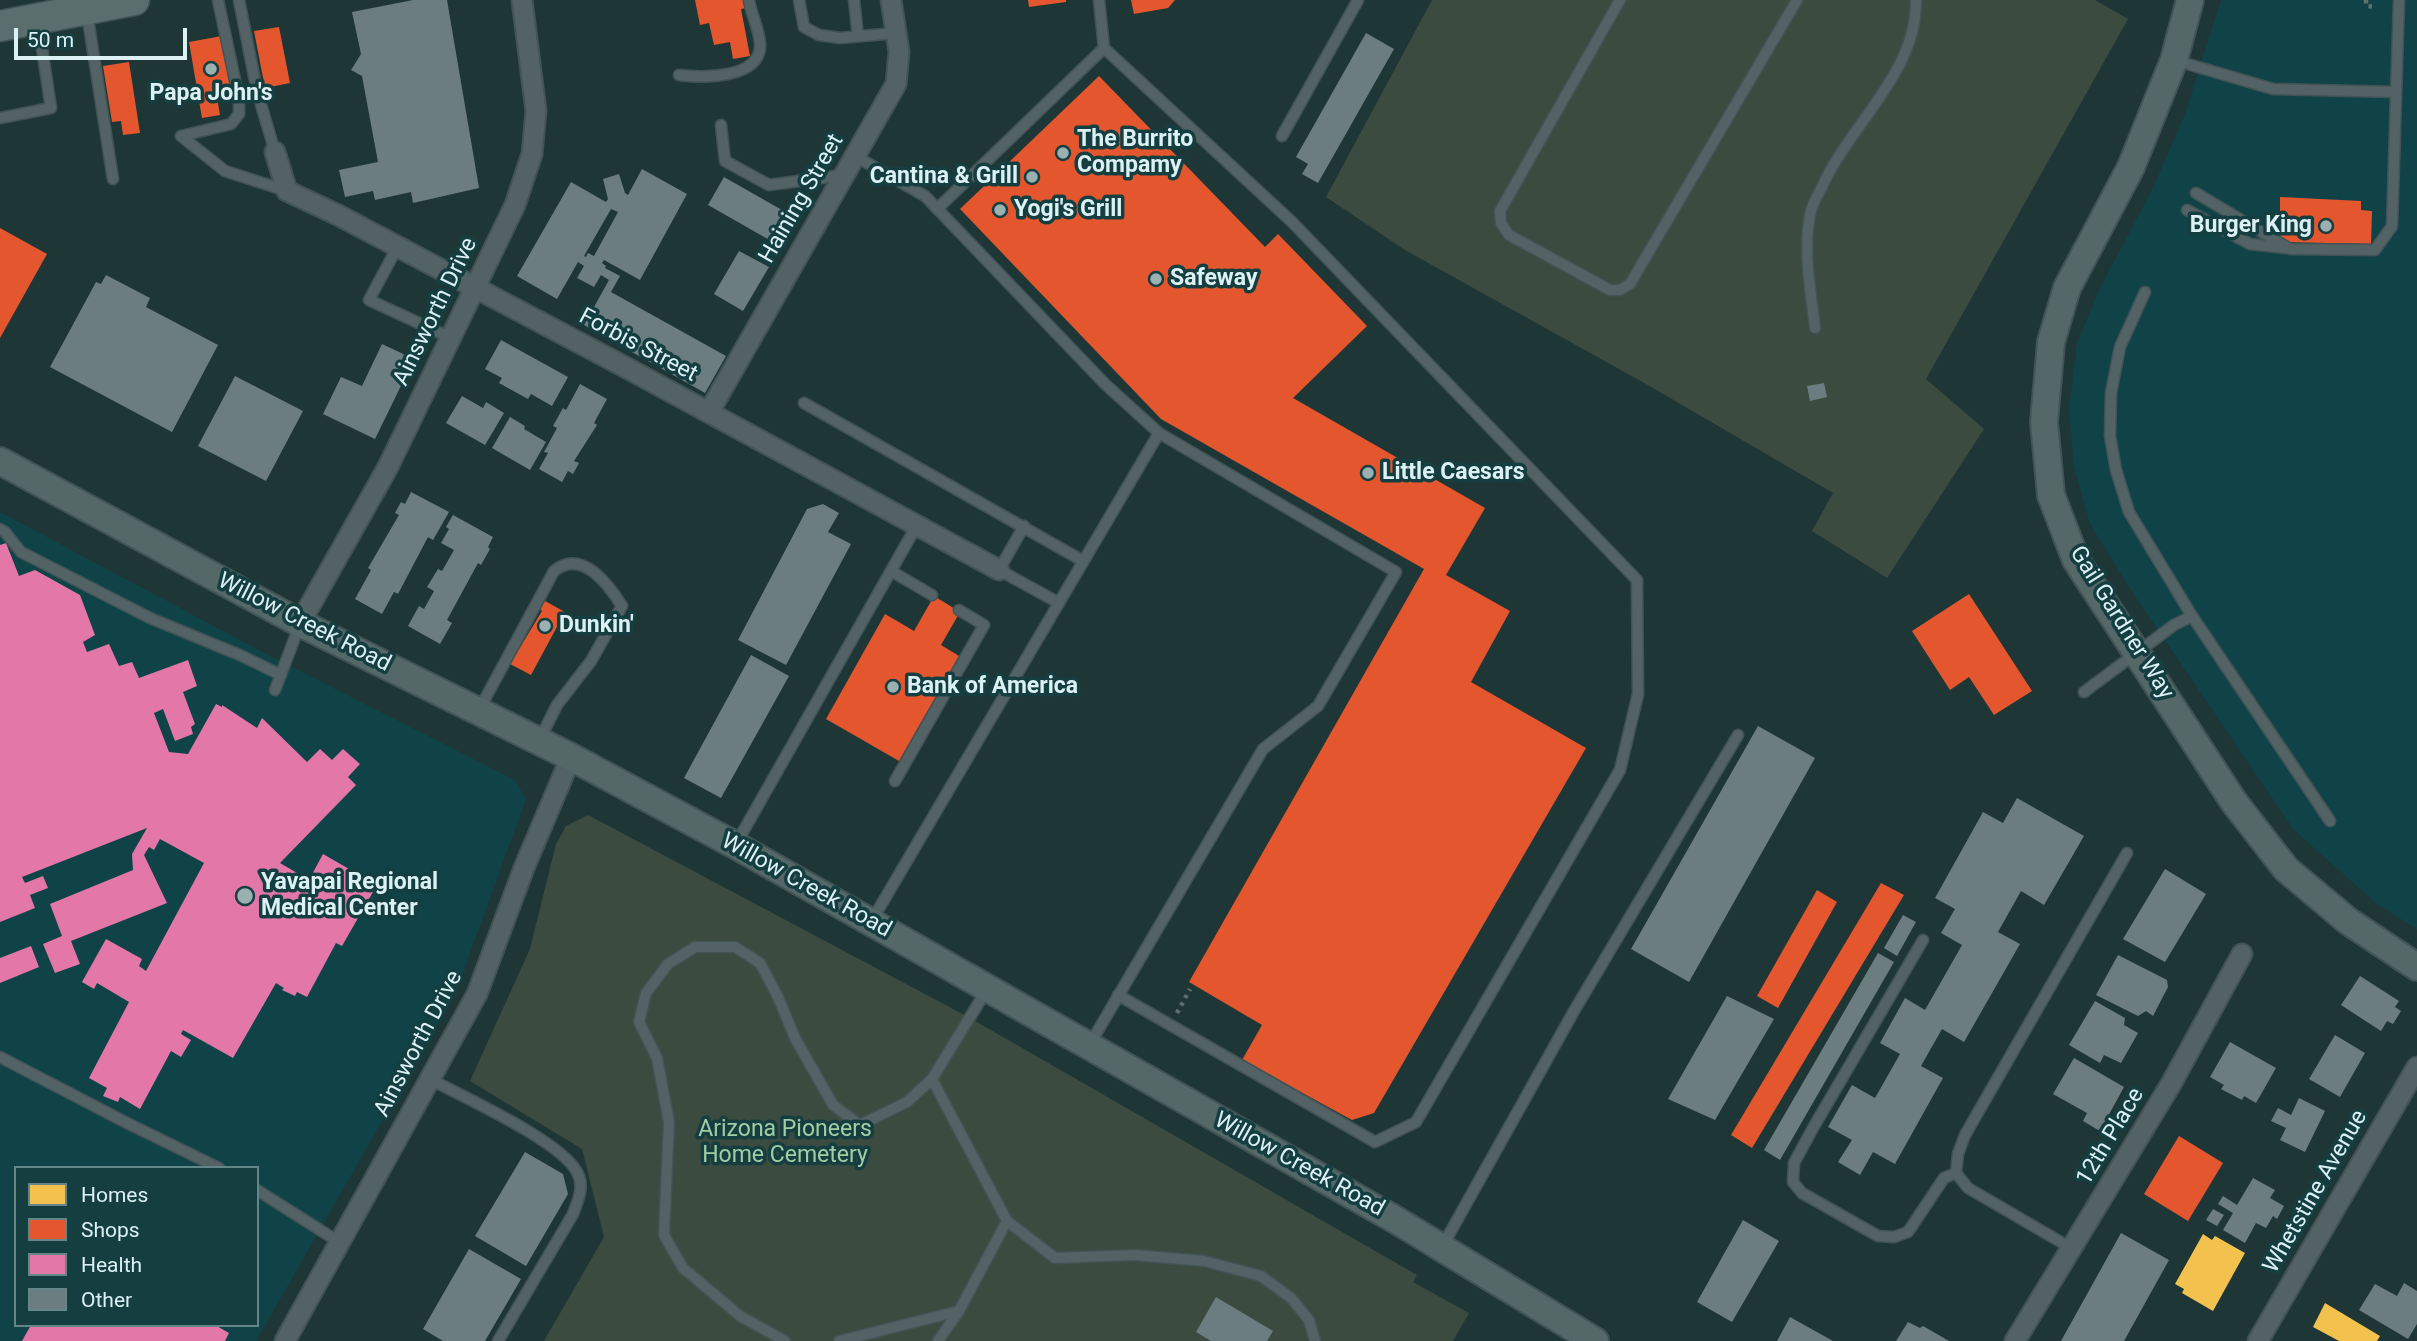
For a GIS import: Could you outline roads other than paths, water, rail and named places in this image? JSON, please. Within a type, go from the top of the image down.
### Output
[{"type":"main road","points":[[0,26],[134,0]]},
{"type":"main road","name":"Gail Gardner Way","points":[[2190,0],[2174,60],[2131,167],[2067,288],[2051,342],[2044,422],[2051,495],[2076,560],[2234,802],[2286,869],[2348,921],[2417,967]]},
{"type":"main road","name":"Willow Creek Road","points":[[0,461],[300,623],[571,757],[735,845],[1441,1247],[1595,1341]]},
{"type":"street","name":"Ainsworth Drive","points":[[300,623],[388,467],[515,205],[532,155],[536,111],[522,0]]},
{"type":"street","name":"Haining Street","points":[[709,412],[896,84],[899,52],[891,0]]},
{"type":"street","points":[[275,152],[287,191]]},
{"type":"street","name":"Forbis Street","points":[[287,191],[398,246],[999,570]]},
{"type":"street","name":"Ainsworth Drive","points":[[285,1341],[477,994],[524,868],[571,757]]},
{"type":"street","name":"12th Place","points":[[2015,1341],[2171,1084],[2242,954]]},
{"type":"street","name":"Whetstine Avenue","points":[[2258,1341],[2417,1067]]},
{"type":"lane","points":[[218,0],[239,100],[239,114],[231,124],[181,136],[225,171],[287,191]]},
{"type":"lane","points":[[239,0],[257,91],[275,152]]},
{"type":"lane","points":[[679,75],[703,78],[748,69],[757,59],[761,44],[749,0]]},
{"type":"lane","points":[[799,0],[804,26],[819,35],[829,37],[896,33]]},
{"type":"lane","points":[[854,0],[858,36]]},
{"type":"lane","points":[[1099,0],[1104,48],[1292,222],[1637,580],[1638,694],[1620,770],[1416,1122],[1374,1142],[1118,995]]},
{"type":"lane","points":[[1282,136],[1358,0]]},
{"type":"lane","points":[[1620,0],[1500,211],[1501,223],[1509,235],[1610,290],[1620,290],[1630,284],[1797,0]]},
{"type":"lane","points":[[1815,328],[1807,262],[1811,211],[1830,167],[1903,60],[1916,20],[1916,0]]},
{"type":"lane","points":[[2187,210],[2250,244],[2290,249],[2375,250],[2392,226],[2399,0]]},
{"type":"lane","points":[[86,9],[113,179]]},
{"type":"lane","points":[[0,118],[51,108],[38,18]]},
{"type":"lane","points":[[937,209],[1104,48]]},
{"type":"lane","points":[[2174,60],[2273,89],[2396,92]]},
{"type":"lane","points":[[721,125],[725,161],[769,185],[844,175]]},
{"type":"lane","points":[[855,156],[925,196],[1105,384],[1159,433],[1396,572],[1318,706],[1263,748],[1088,1046]]},
{"type":"lane","points":[[2196,192],[2290,249]]},
{"type":"lane","points":[[398,246],[369,300],[451,338]]},
{"type":"lane","points":[[2146,292],[2120,347],[2111,393],[2110,436],[2116,470],[2130,512],[2192,616],[2330,821]]},
{"type":"lane","points":[[804,404],[1083,561]]},
{"type":"lane","points":[[871,923],[1159,433]]},
{"type":"lane","points":[[735,845],[917,525]]},
{"type":"lane","points":[[1024,526],[999,570],[1059,603]]},
{"type":"lane","points":[[0,529],[21,552],[149,618],[281,675]]},
{"type":"lane","points":[[478,711],[554,571],[560,566],[578,564],[607,583],[622,606],[591,661],[557,705],[538,741]]},
{"type":"lane","points":[[891,571],[932,595]]},
{"type":"lane","points":[[895,781],[984,625],[959,610]]},
{"type":"lane","points":[[2084,692],[2137,651],[2192,616]]},
{"type":"lane","points":[[275,690],[300,623]]},
{"type":"lane","points":[[1441,1247],[1574,1011],[1738,735]]},
{"type":"lane","points":[[2071,1248],[1969,1188],[1956,1173],[1958,1154],[1965,1135],[2127,853]]},
{"type":"lane","points":[[1923,940],[1794,1163],[1793,1182],[1802,1193],[1878,1236],[1894,1237],[1908,1232],[1944,1178],[1956,1173]]},
{"type":"lane","points":[[785,1341],[740,1316],[683,1268],[664,1235],[669,1122],[657,1058],[639,1022],[646,993],[668,964],[695,947],[735,947],[760,963],[795,1038],[832,1105],[860,1125],[907,1102],[932,1079],[987,988]]},
{"type":"lane","points":[[0,1058],[215,1166]]},
{"type":"lane","points":[[430,1079],[536,1136],[562,1154],[578,1173],[582,1191],[573,1214],[498,1341]]},
{"type":"lane","points":[[932,1079],[1007,1221],[1055,1258],[1134,1255],[1205,1261],[1261,1276],[1291,1298],[1308,1320],[1315,1341]]},
{"type":"lane","points":[[259,1191],[339,1242]]},
{"type":"lane","points":[[938,1341],[959,1311],[1007,1221]]},
{"type":"lane","points":[[839,1341],[959,1311]]},
{"type":"place","name":"Papa John's","points":[[211,69]]},
{"type":"place","name":"The Burrito Compamy","points":[[1063,153]]},
{"type":"place","name":"Cantina & Grill","points":[[1032,177]]},
{"type":"place","name":"Yogi's Grill","points":[[1000,210]]},
{"type":"place","name":"Burger King","points":[[2326,226]]},
{"type":"place","name":"Safeway","points":[[1156,279]]},
{"type":"place","name":"Little Caesars","points":[[1368,473]]},
{"type":"place","name":"Dunkin'","points":[[545,626]]},
{"type":"place","name":"Bank of America","points":[[893,687]]},
{"type":"place","name":"Yavapai Regional Medical Center","points":[[245,896]]},
{"type":"park label","name":"Arizona Pioneers Home Cemetery","points":[[785,1143]]}]
